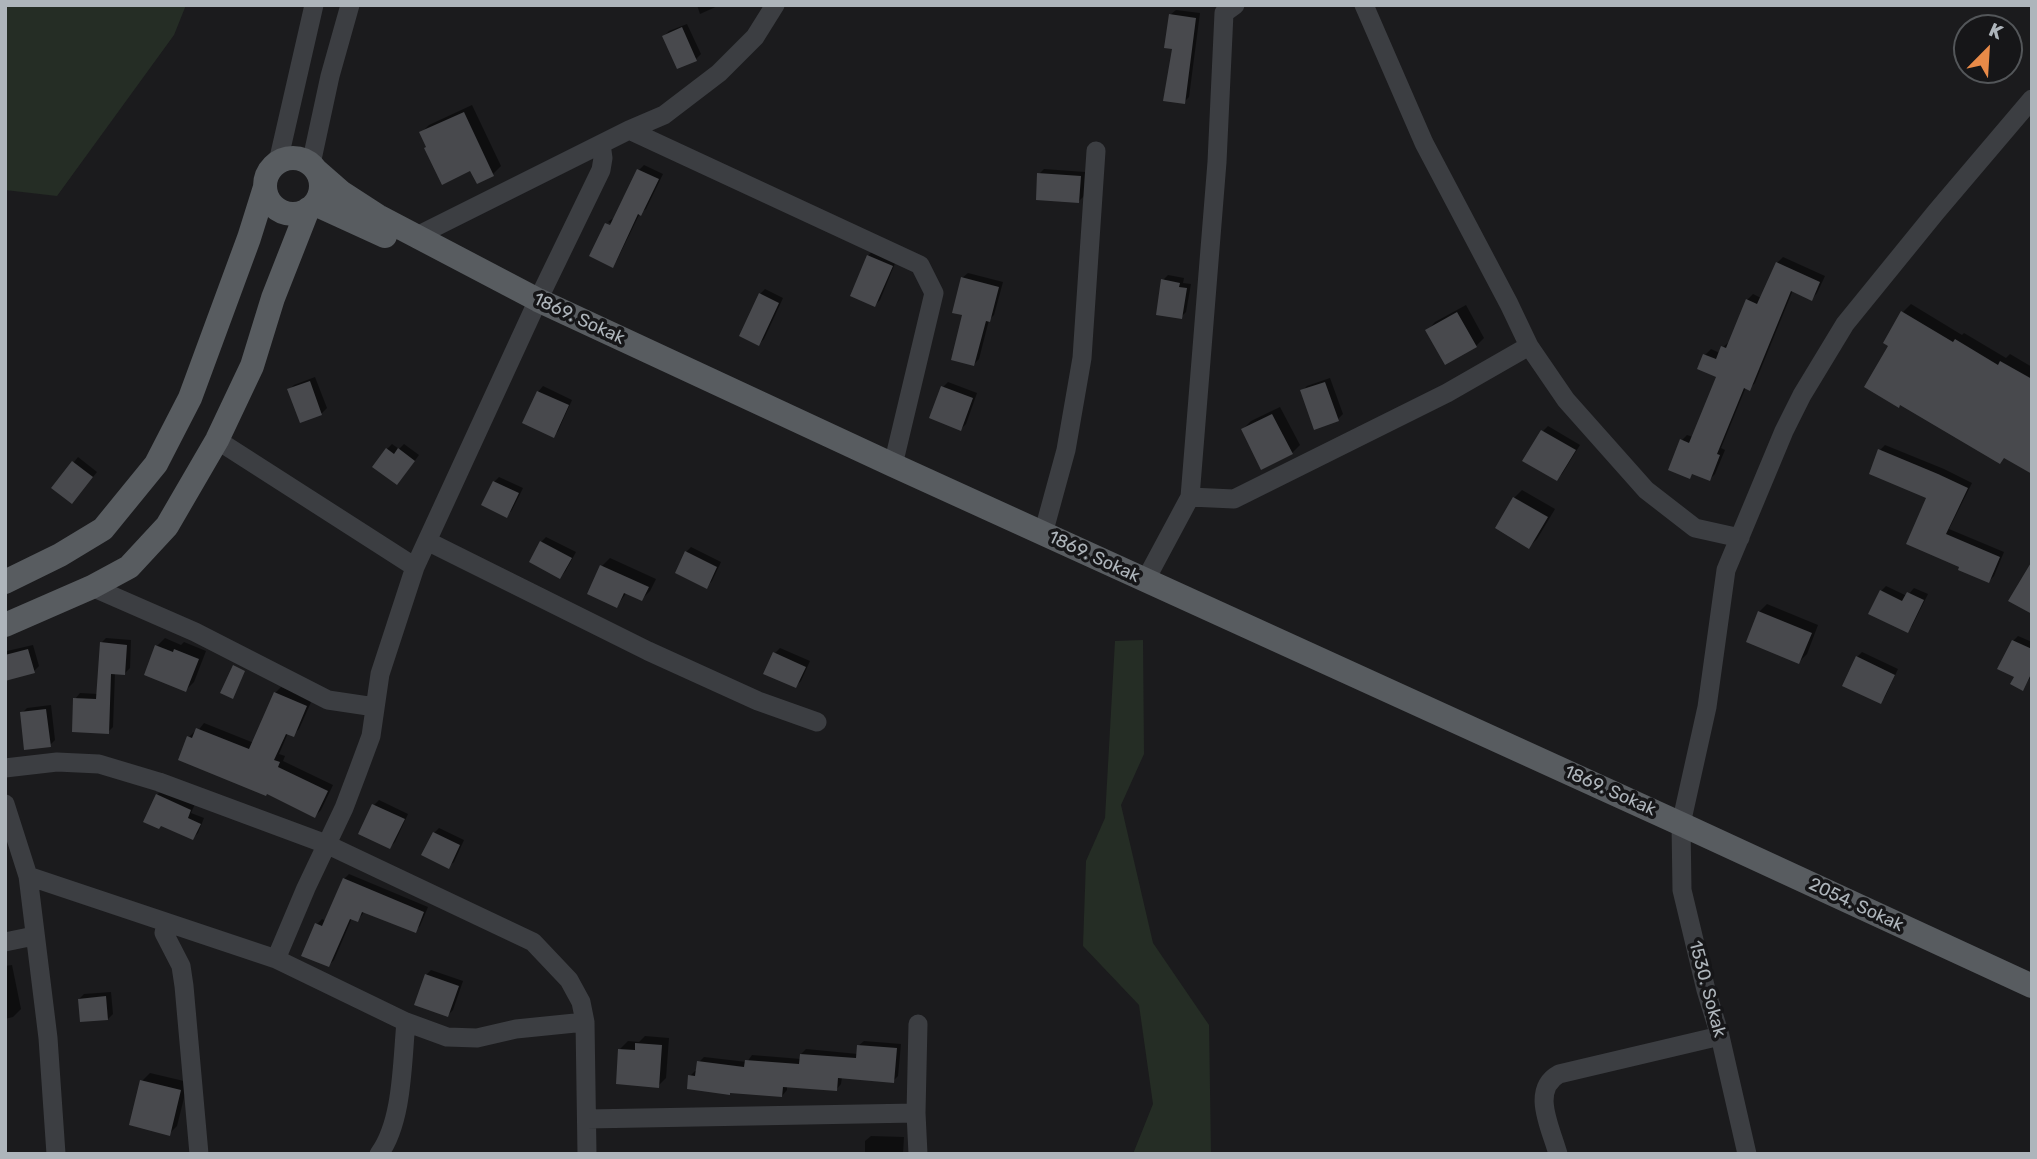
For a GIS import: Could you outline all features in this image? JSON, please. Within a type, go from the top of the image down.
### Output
[{"type":"main road","points":[[5,582],[60,555],[103,529],[156,464],[190,398],[249,239],[271,169],[278,162],[295,158],[314,168],[321,188],[273,298],[252,366],[217,440],[167,526],[129,567],[92,587],[5,625]]},
{"type":"main road","name":"1869. Sokak","points":[[314,168],[356,203],[415,237],[538,300],[1145,581],[1681,824]]},
{"type":"main road","points":[[265,187],[268,197],[280,211],[299,213],[311,206]]},
{"type":"main road","name":"1869. Sokak","points":[[311,206],[509,286]]},
{"type":"main road","points":[[290,255],[303,240],[317,230],[330,225],[358,223]]},
{"type":"main road","name":"2054. Sokak","points":[[1681,824],[2032,986]]},
{"type":"street","points":[[278,162],[314,5]]},
{"type":"street","points":[[314,168],[330,76],[350,5]]},
{"type":"street","points":[[415,237],[664,115],[719,73],[755,37],[775,5]]},
{"type":"street","points":[[1145,581],[1190,497],[1217,162],[1224,13],[1236,5]]},
{"type":"street","points":[[1364,5],[1424,143],[1509,304],[1528,346],[1566,400],[1646,490],[1695,528],[1740,538]]},
{"type":"street","name":"1530. Sokak","points":[[1747,1154],[1682,890],[1681,824],[1707,707],[1726,570],[1784,430],[1845,324],[2032,99]]},
{"type":"street","points":[[629,130],[920,265],[934,293],[893,465]]},
{"type":"street","points":[[276,959],[344,808],[367,748],[380,674],[415,567],[601,170],[601,144]]},
{"type":"street","points":[[1043,534],[1066,450],[1082,358],[1096,151]]},
{"type":"street","points":[[1190,497],[1234,499],[1447,393],[1528,346]]},
{"type":"street","points":[[217,440],[415,567]]},
{"type":"street","points":[[426,541],[648,651],[758,701],[817,722]]},
{"type":"street","points":[[92,587],[195,632],[328,700],[374,707]]},
{"type":"street","points":[[5,768],[57,762],[99,764],[159,782],[326,844],[533,942],[569,979],[581,1002],[586,1022],[587,1154]]},
{"type":"street","points":[[5,804],[28,876],[48,1038],[56,1154]]},
{"type":"street","points":[[28,876],[276,959],[406,1022],[447,1037],[477,1038],[516,1029],[586,1022]]},
{"type":"street","points":[[166,923],[164,933],[181,967],[184,986],[199,1154]]},
{"type":"street","points":[[5,942],[34,936]]},
{"type":"street","points":[[379,1154],[388,1135],[398,1099],[406,1022]]},
{"type":"street","points":[[918,1024],[918,1154]]},
{"type":"street","points":[[1558,1154],[1543,1096],[1552,1077],[1720,1036]]},
{"type":"street","points":[[587,1119],[916,1113]]},
{"type":"shaded area","points":[[5,5],[186,5],[174,35],[57,196],[5,190]]},
{"type":"shaded area","points":[[1143,640],[1144,754],[1121,805],[1153,943],[1209,1025],[1211,1154],[1133,1154],[1153,1104],[1139,1005],[1083,946],[1086,861],[1105,818],[1115,641]]},
{"type":"building","points":[[1169,14],[1196,18],[1185,104],[1163,101],[1172,49],[1164,48]]},
{"type":"building","points":[[682,27],[697,61],[677,69],[662,36]]},
{"type":"building","points":[[464,112],[494,176],[477,184],[470,171],[442,185],[419,132]]},
{"type":"building","points":[[637,169],[659,179],[641,216],[638,214],[613,268],[589,256],[605,223],[610,225]]},
{"type":"building","points":[[1037,173],[1081,176],[1079,203],[1036,200]]},
{"type":"building","points":[[867,255],[893,266],[875,307],[850,296]]},
{"type":"building","points":[[1776,262],[1820,282],[1812,301],[1791,291],[1750,391],[1744,388],[1717,454],[1720,455],[1710,481],[1692,474],[1690,479],[1668,470],[1680,439],[1689,443],[1716,377],[1697,369],[1703,354],[1716,359],[1721,346],[1726,348],[1746,299],[1757,304]]},
{"type":"building","points":[[961,277],[999,287],[990,322],[986,321],[974,366],[951,360],[962,315],[952,313]]},
{"type":"building","points":[[1161,279],[1180,283],[1179,287],[1187,288],[1182,319],[1156,315]]},
{"type":"building","points":[[759,293],[779,303],[759,346],[739,336]]},
{"type":"building","points":[[1901,311],[1953,342],[1955,339],[1998,365],[2000,361],[2032,379],[2032,474],[2004,458],[2000,464],[1864,387],[1888,346],[1883,343]]},
{"type":"building","points":[[1457,312],[1477,347],[1445,365],[1425,330]]},
{"type":"building","points":[[310,381],[322,415],[300,423],[287,389]]},
{"type":"building","points":[[1325,382],[1339,421],[1314,430],[1300,390]]},
{"type":"building","points":[[941,386],[973,398],[961,431],[929,418]]},
{"type":"building","points":[[537,391],[569,405],[554,438],[522,423]]},
{"type":"building","points":[[1272,414],[1293,454],[1261,470],[1241,429]]},
{"type":"building","points":[[1541,430],[1576,450],[1557,481],[1522,461]]},
{"type":"building","points":[[386,448],[394,454],[398,448],[415,461],[397,485],[372,467]]},
{"type":"building","points":[[1878,449],[1968,488],[1946,534],[2000,557],[1989,583],[1906,544],[1926,498],[1869,474]]},
{"type":"building","points":[[72,461],[93,477],[72,504],[51,488]]},
{"type":"building","points":[[493,481],[519,493],[507,518],[481,505]]},
{"type":"building","points":[[1513,497],[1548,517],[1529,549],[1495,528]]},
{"type":"building","points":[[540,541],[572,558],[560,579],[529,562]]},
{"type":"building","points":[[685,551],[717,567],[707,589],[675,573]]},
{"type":"building","points":[[2032,561],[2032,614],[2008,601]]},
{"type":"building","points":[[600,565],[649,587],[642,601],[624,593],[617,608],[587,594]]},
{"type":"building","points":[[1880,590],[1902,601],[1907,592],[1924,600],[1908,633],[1868,614]]},
{"type":"building","points":[[1758,611],[1812,633],[1799,664],[1746,642]]},
{"type":"building","points":[[2012,640],[2032,649],[2032,672],[2023,691],[2010,684],[2014,677],[1997,669]]},
{"type":"building","points":[[100,642],[127,645],[125,675],[111,674],[109,734],[72,732],[73,698],[96,699]]},
{"type":"building","points":[[155,645],[199,659],[186,692],[144,675]]},
{"type":"building","points":[[28,649],[35,673],[5,681],[5,655]]},
{"type":"building","points":[[773,652],[806,667],[796,688],[763,674]]},
{"type":"building","points":[[1856,656],[1895,675],[1881,704],[1842,686]]},
{"type":"building","points":[[233,665],[245,671],[233,699],[220,693]]},
{"type":"building","points":[[274,692],[307,706],[294,737],[286,734],[274,760],[280,762],[278,767],[328,791],[315,818],[267,794],[266,796],[178,760],[187,736],[192,738],[196,728],[249,749]]},
{"type":"building","points":[[46,709],[51,747],[24,750],[20,712]]},
{"type":"building","points":[[156,794],[191,810],[188,818],[201,824],[193,840],[161,826],[159,829],[143,822]]},
{"type":"building","points":[[372,804],[405,819],[390,849],[358,834]]},
{"type":"building","points":[[433,832],[460,845],[449,869],[421,855]]},
{"type":"building","points":[[343,878],[424,912],[416,933],[362,912],[358,922],[350,919],[329,967],[301,956],[315,923],[322,926]]},
{"type":"building","points":[[425,974],[459,986],[448,1017],[414,1005]]},
{"type":"building","points":[[106,996],[108,1020],[80,1022],[78,999]]},
{"type":"building","points":[[635,1043],[662,1045],[659,1088],[616,1084],[618,1049],[635,1050]]},
{"type":"building","points":[[857,1045],[897,1048],[894,1083],[838,1078],[837,1091],[783,1087],[782,1097],[730,1095],[687,1089],[688,1075],[695,1076],[697,1061],[744,1067],[745,1060],[799,1064],[800,1054],[856,1058]]},
{"type":"building","points":[[140,1080],[181,1090],[170,1136],[129,1125]]}]
